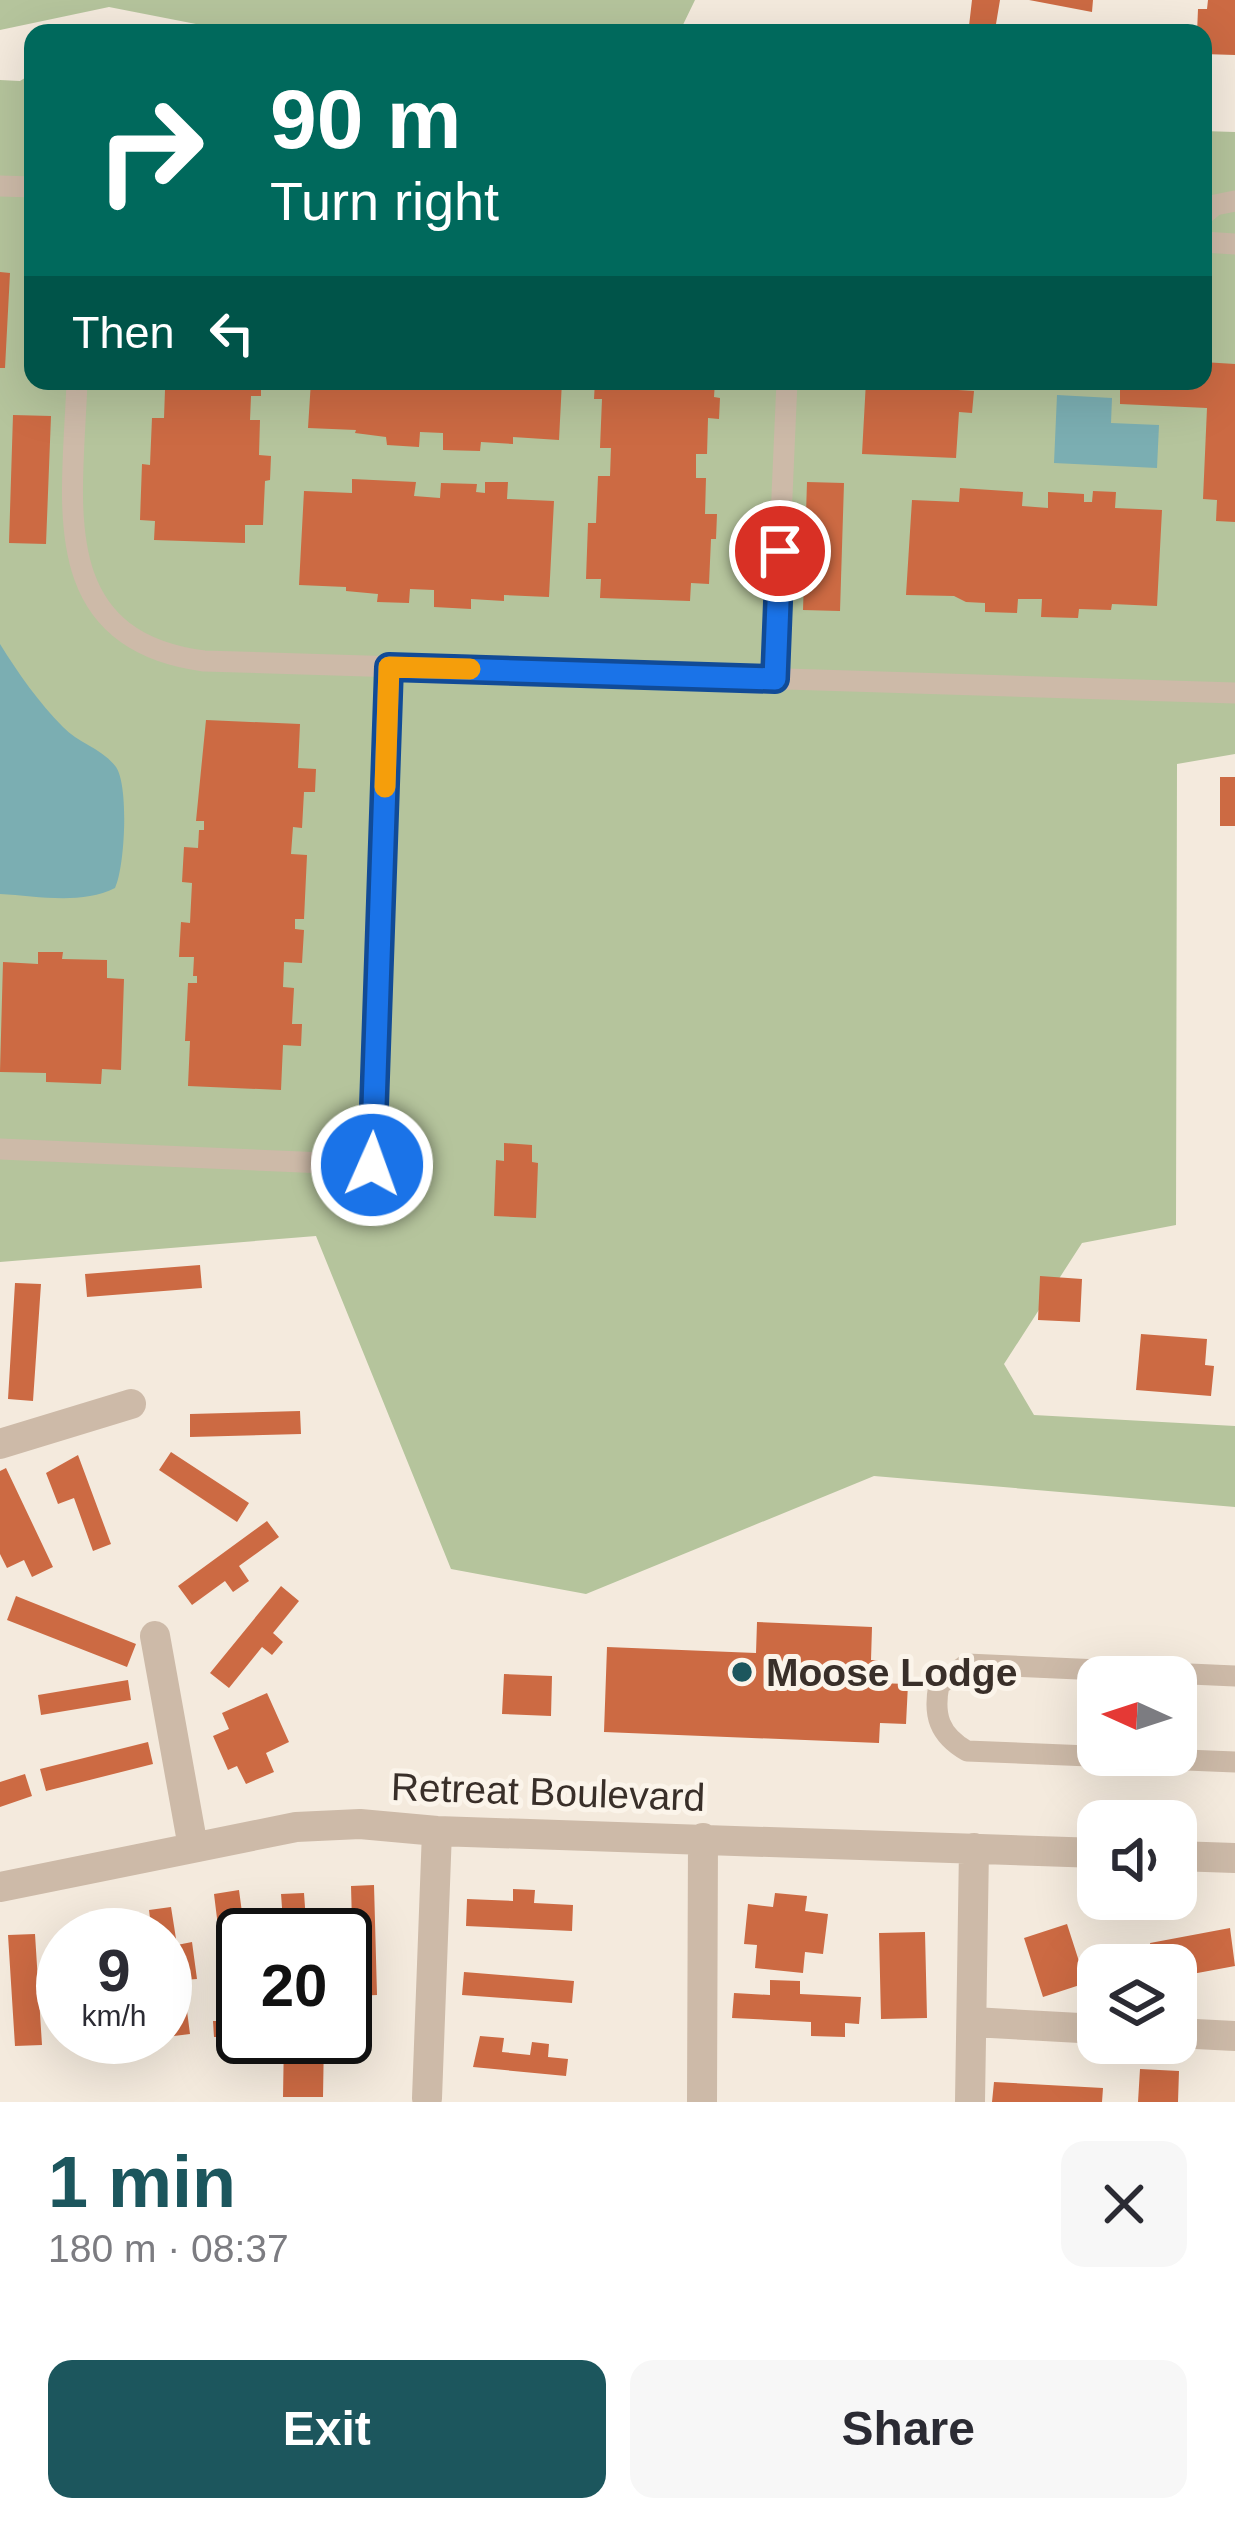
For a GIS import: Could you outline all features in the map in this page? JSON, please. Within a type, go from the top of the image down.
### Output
[{"type":"street","points":[[0,1444],[131,1404]]},
{"type":"street","points":[[155,1636],[193,1847]]},
{"type":"street","name":"Retreat Boulevard","points":[[0,1887],[296,1827],[360,1824],[437,1832],[1077,1852]]},
{"type":"street","points":[[427,2098],[437,1832]]},
{"type":"street","points":[[702,2102],[703,1838]]},
{"type":"street","points":[[970,2102],[974,1848]]},
{"type":"street","points":[[1197,1857],[1235,1858]]},
{"type":"street","points":[[973,2022],[1077,2028]]},
{"type":"street","points":[[1197,2034],[1235,2036]]},
{"type":"lane","points":[[77,390],[73,537],[81,573],[116,623],[140,645],[170,656],[1235,693]]},
{"type":"lane","points":[[775,679],[787,390]]},
{"type":"lane","points":[[0,1149],[372,1165],[389,667]]},
{"type":"lane","points":[[1235,1676],[967,1664],[939,1685],[935,1705],[939,1726],[967,1751],[1235,1762]]},
{"type":"green space","points":[[0,0],[695,0],[683,24],[196,24],[109,7],[0,30]]},
{"type":"green space","points":[[24,79],[24,390],[1212,390],[1212,131],[1235,132],[1235,754],[1177,764],[1176,1225],[1082,1243],[1004,1364],[1034,1415],[1235,1426],[1235,1507],[874,1476],[586,1594],[451,1569],[316,1236],[0,1262],[0,80]]},
{"type":"water","points":[[1057,395],[1112,398],[1111,423],[1159,425],[1157,468],[1054,463]]},
{"type":"water","points":[[0,644],[54,718],[116,767],[123,791],[124,827],[115,888],[73,898],[0,894]]},
{"type":"building","points":[[972,0],[1000,0],[996,24],[969,24]]},
{"type":"building","points":[[1029,0],[1093,0],[1092,12]]},
{"type":"building","points":[[1208,0],[1235,0],[1235,55],[1212,54],[1212,24],[1197,24],[1198,9],[1207,9]]},
{"type":"building","points":[[0,272],[10,273],[5,368],[0,368]]},
{"type":"building","points":[[1212,363],[1235,364],[1235,522],[1216,521],[1217,500],[1203,499],[1207,408],[1120,404],[1120,390],[1212,390]]},
{"type":"building","points":[[165,390],[261,390],[261,396],[251,396],[250,420],[260,420],[259,455],[271,456],[270,480],[265,481],[263,525],[245,525],[245,543],[154,540],[155,521],[140,520],[142,464],[150,465],[152,418],[164,418]]},
{"type":"building","points":[[310,390],[562,390],[559,440],[513,437],[513,444],[481,442],[480,451],[443,450],[443,433],[420,432],[419,447],[387,445],[386,437],[356,430],[308,428]]},
{"type":"building","points":[[594,390],[714,390],[714,397],[720,398],[719,419],[708,418],[707,454],[696,454],[696,478],[706,478],[705,514],[717,514],[716,539],[711,539],[709,584],[691,583],[690,601],[600,598],[601,579],[586,579],[588,523],[596,523],[598,476],[610,476],[611,448],[600,448],[602,399],[594,399]]},
{"type":"building","points":[[866,390],[974,391],[972,413],[959,412],[956,458],[862,454]]},
{"type":"building","points":[[13,415],[51,416],[46,544],[9,543]]},
{"type":"building","points":[[352,479],[416,482],[414,496],[440,498],[441,483],[477,484],[476,492],[485,493],[485,482],[508,482],[507,499],[554,501],[549,597],[471,599],[471,609],[434,607],[434,590],[410,589],[409,603],[377,602],[378,594],[346,591],[346,587],[299,585],[304,491],[352,493]]},
{"type":"building","points":[[807,482],[844,483],[840,611],[803,610]]},
{"type":"building","points":[[960,488],[1023,492],[1022,506],[1048,508],[1048,492],[1084,494],[1084,502],[1092,502],[1093,491],[1116,492],[1115,508],[1162,510],[1157,606],[1112,604],[1111,610],[1079,609],[1078,618],[1041,617],[1042,599],[1018,599],[1017,613],[985,612],[985,603],[954,596],[906,595],[912,500],[959,502]]},
{"type":"building","points":[[206,720],[300,724],[298,768],[316,769],[315,792],[304,792],[302,828],[293,827],[291,854],[307,855],[304,919],[295,919],[295,929],[304,930],[302,963],[284,962],[283,987],[294,988],[292,1024],[302,1024],[301,1046],[283,1045],[281,1090],[188,1086],[188,983],[197,983],[197,976],[193,976],[194,957],[179,957],[181,922],[190,923],[192,883],[182,882],[184,847],[198,848],[199,830],[204,830],[204,821],[196,821]]},
{"type":"building","points":[[1220,777],[1235,777],[1235,826],[1220,826]]},
{"type":"building","points":[[38,952],[63,952],[62,959],[107,960],[107,978],[124,979],[121,1070],[102,1069],[101,1084],[46,1082],[46,1073],[0,1072],[3,962],[38,964]]},
{"type":"building","points":[[504,1143],[532,1145],[532,1162],[538,1163],[536,1218],[494,1216],[496,1160],[504,1161]]},
{"type":"building","points":[[200,1265],[202,1288],[87,1297],[85,1274]]},
{"type":"building","points":[[1040,1276],[1082,1279],[1080,1322],[1038,1320]]},
{"type":"building","points":[[15,1283],[41,1284],[33,1401],[8,1399]]},
{"type":"building","points":[[1141,1334],[1207,1339],[1205,1365],[1214,1366],[1211,1396],[1136,1390]]},
{"type":"building","points":[[300,1411],[301,1434],[190,1437],[190,1414]]},
{"type":"building","points":[[171,1452],[249,1503],[237,1522],[159,1470]]},
{"type":"building","points":[[78,1455],[111,1544],[93,1551],[74,1498],[58,1504],[46,1473]]},
{"type":"building","points":[[6,1468],[53,1567],[32,1577],[24,1560],[7,1568],[0,1554],[0,1471]]},
{"type":"building","points":[[267,1521],[279,1537],[239,1566],[249,1581],[233,1592],[225,1581],[192,1605],[178,1586]]},
{"type":"building","points":[[281,1586],[299,1601],[273,1633],[283,1642],[272,1655],[262,1647],[229,1688],[210,1673]]},
{"type":"building","points":[[16,1596],[136,1644],[127,1667],[7,1620]]},
{"type":"building","name":"Moose Lodge","points":[[757,1622],[872,1627],[871,1660],[878,1660],[877,1683],[908,1684],[906,1724],[880,1723],[879,1743],[604,1732],[607,1647],[756,1653]]},
{"type":"building","points":[[504,1674],[552,1676],[551,1716],[502,1714]]},
{"type":"building","points":[[128,1680],[131,1700],[41,1715],[38,1695]]},
{"type":"building","points":[[267,1693],[289,1742],[266,1753],[274,1772],[246,1784],[237,1766],[228,1770],[213,1736],[229,1729],[222,1713]]},
{"type":"building","points":[[148,1742],[153,1764],[46,1791],[40,1769]]},
{"type":"building","points":[[25,1774],[32,1796],[0,1807],[0,1782]]},
{"type":"building","points":[[374,1885],[377,1995],[372,1995],[372,1908],[352,1908],[351,1886]]},
{"type":"building","points":[[513,1889],[535,1890],[534,1903],[573,1905],[572,1931],[466,1926],[467,1899],[513,1901]]},
{"type":"building","points":[[239,1890],[241,1908],[216,1910],[214,1894]]},
{"type":"building","points":[[304,1893],[305,1908],[282,1908],[281,1894]]},
{"type":"building","points":[[775,1893],[807,1896],[805,1911],[828,1914],[823,1954],[805,1952],[803,1973],[755,1968],[757,1945],[744,1944],[748,1904],[773,1907]]},
{"type":"building","points":[[1067,1924],[1077,1955],[1077,1986],[1043,1997],[1024,1938]]},
{"type":"building","points":[[1230,1928],[1235,1966],[1197,1973],[1197,1944],[1150,1943]]},
{"type":"building","points":[[925,1932],[927,2018],[881,2019],[879,1933]]},
{"type":"building","points":[[35,1934],[36,2045],[15,2046],[8,1935]]},
{"type":"building","points":[[192,1942],[197,1979],[192,1979]]},
{"type":"building","points":[[464,1972],[574,1981],[572,2003],[462,1995]]},
{"type":"building","points":[[770,1980],[800,1981],[800,1994],[861,1997],[859,2024],[845,2023],[845,2037],[811,2036],[811,2022],[732,2018],[734,1993],[770,1995]]},
{"type":"building","points":[[480,2036],[504,2038],[502,2052],[530,2055],[532,2042],[549,2044],[548,2057],[568,2059],[566,2076],[473,2067]]},
{"type":"building","points":[[284,2064],[324,2064],[323,2097],[283,2097]]},
{"type":"building","points":[[1140,2069],[1179,2071],[1178,2102],[1138,2102]]},
{"type":"building","points":[[994,2082],[1103,2088],[1102,2102],[992,2102]]},
{"type":"slow traffic","points":[[385,787],[389,667],[470,669]]},
{"type":"place","name":"Moose Lodge","points":[[742,1672]]},
{"type":"route","points":[[372,1165],[389,667],[775,679],[780,551]]}]
